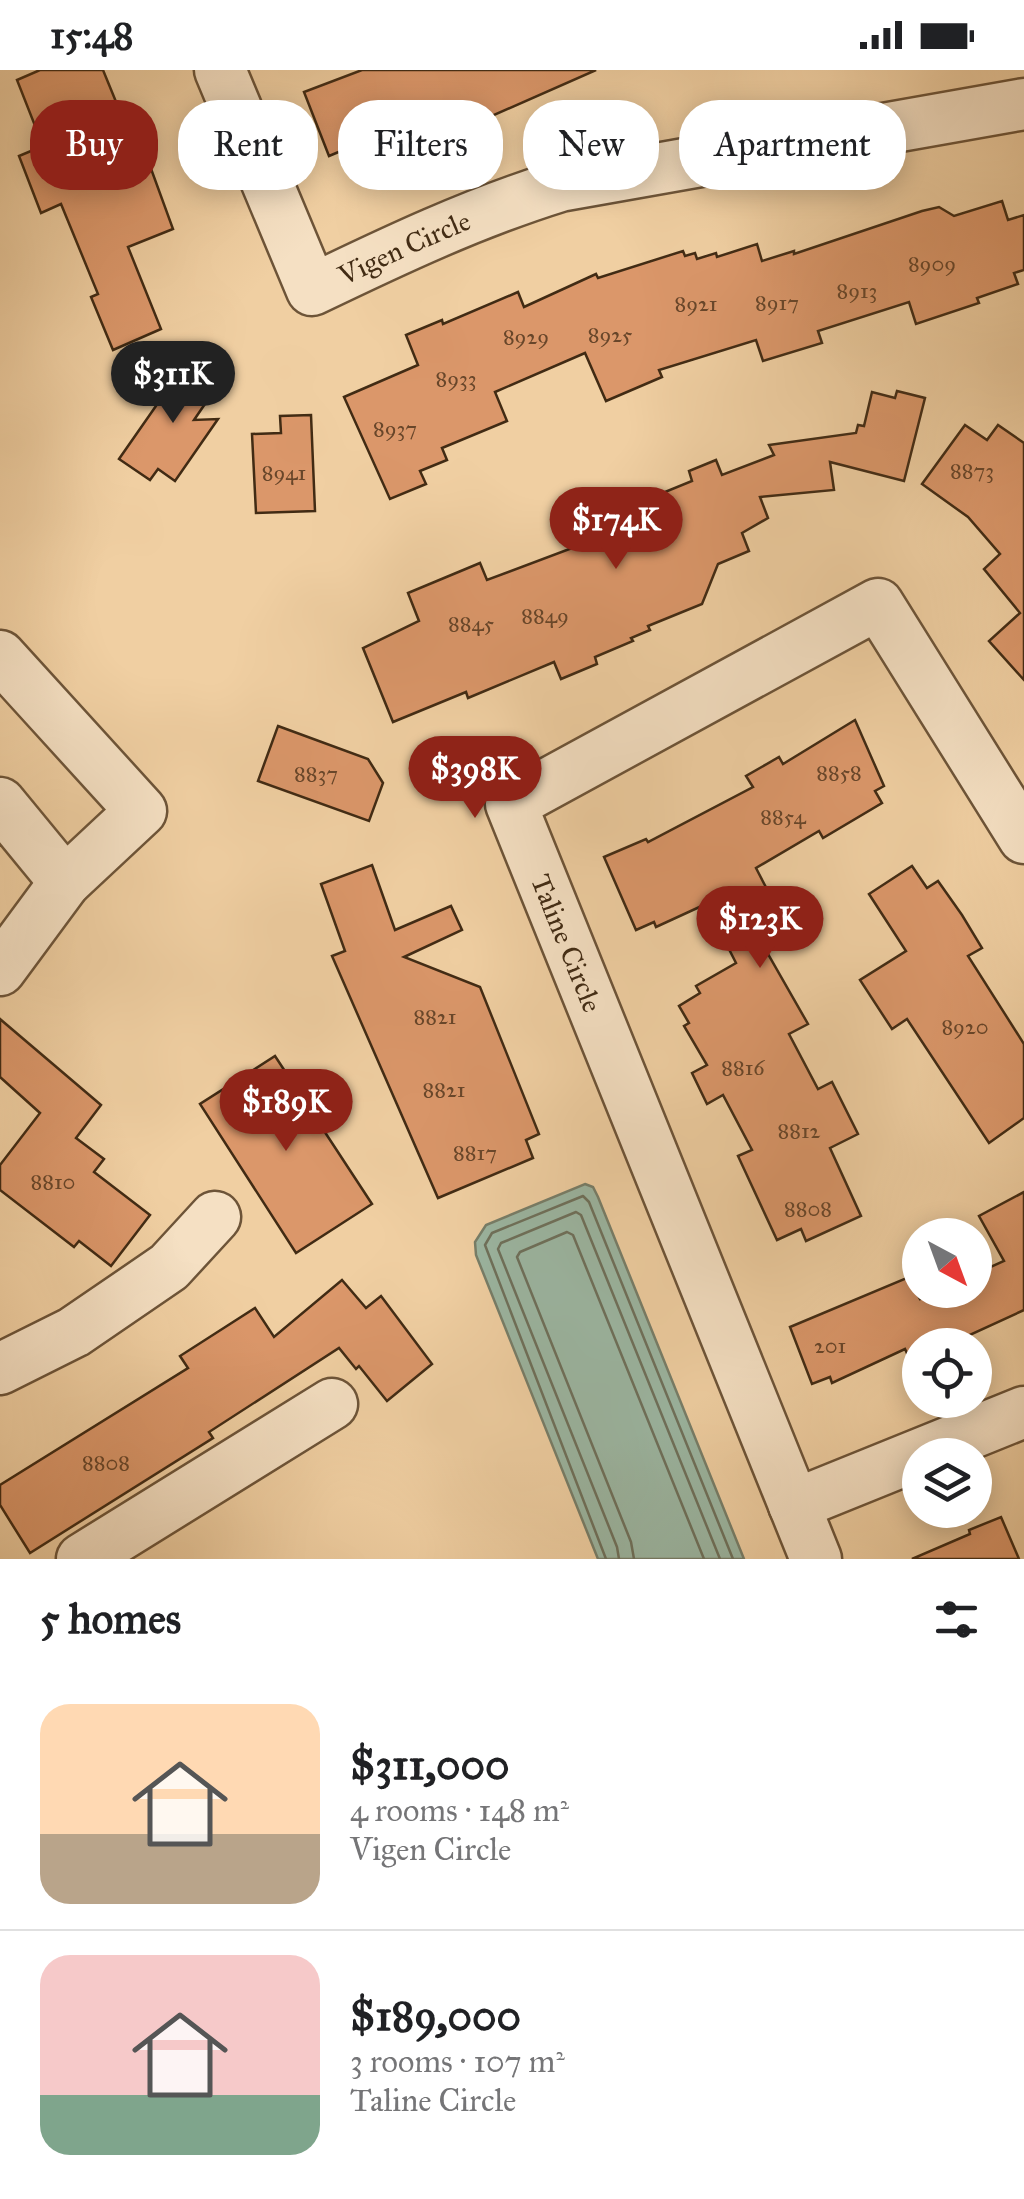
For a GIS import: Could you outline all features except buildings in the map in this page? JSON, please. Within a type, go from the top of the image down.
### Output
[{"type":"street","name":"Vigen Circle","points":[[220,70],[312,290],[444,228],[560,186],[1024,104]]},
{"type":"street","name":"Taline Circle","points":[[816,1559],[511,804],[878,604],[1024,838]]},
{"type":"street","points":[[0,656],[141,810],[65,882],[0,970]]},
{"type":"street","points":[[0,803],[65,882]]},
{"type":"street","points":[[0,1369],[74,1332],[169,1267],[215,1217]]},
{"type":"street","points":[[82,1559],[332,1404]]},
{"type":"street","points":[[794,1504],[1024,1412]]},
{"type":"water","points":[[585,1184],[593,1187],[598,1197],[744,1559],[598,1559],[476,1255],[475,1242],[486,1225]]}]
